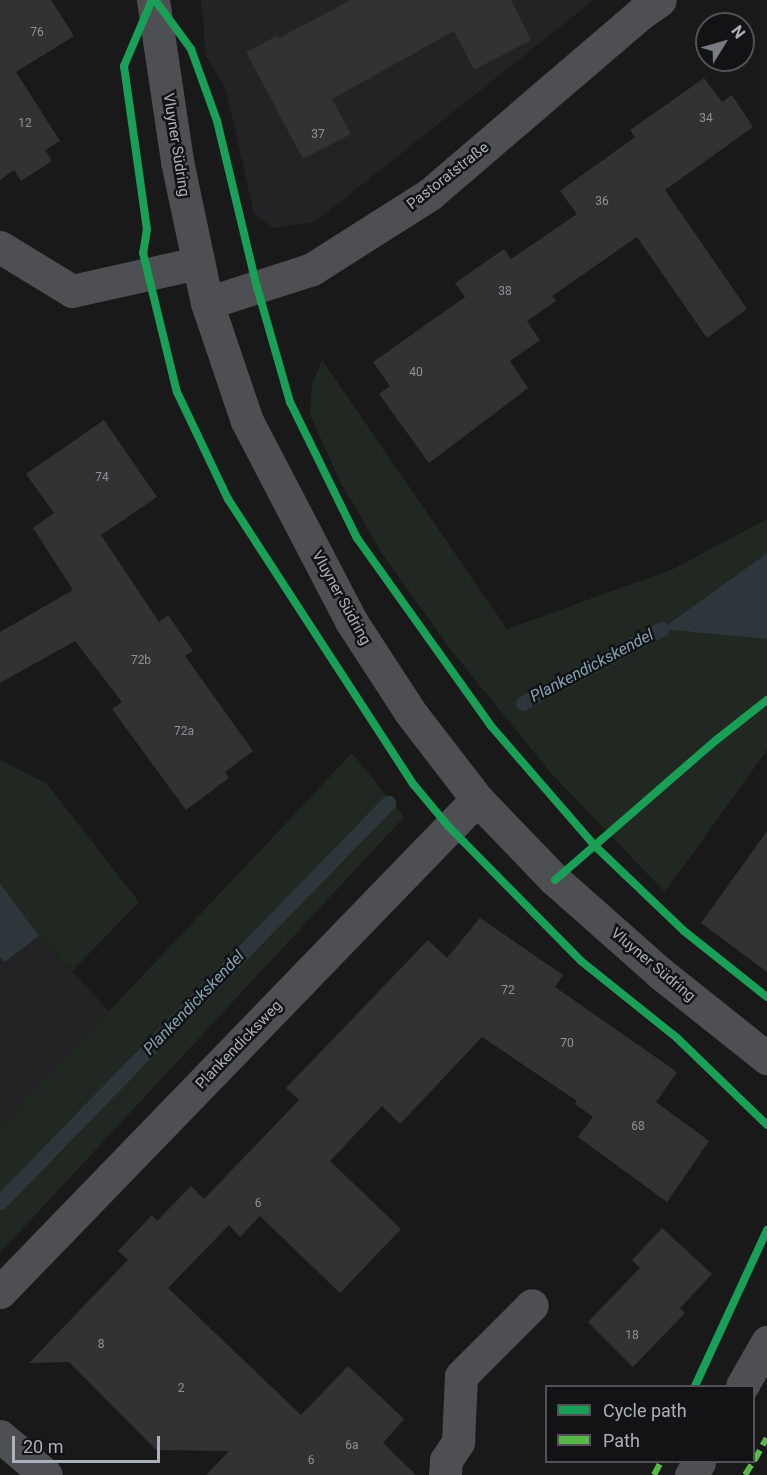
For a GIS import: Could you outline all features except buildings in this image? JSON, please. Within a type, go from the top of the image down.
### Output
[{"type":"street","name":"Vluyner Südring","points":[[153,0],[177,161],[207,303],[247,421],[351,621],[410,712],[477,799],[555,880],[660,973],[767,1058]]},
{"type":"street","name":"Pastoratstraße","points":[[207,303],[312,269],[430,194],[640,14],[660,0]]},
{"type":"street","points":[[0,247],[72,291],[197,263]]},
{"type":"street","name":"Plankendicksweg","points":[[0,1292],[477,799]]},
{"type":"street","points":[[445,1475],[446,1460],[458,1442],[461,1376],[532,1305]]},
{"type":"street","points":[[743,1385],[767,1342]]},
{"type":"street","points":[[0,1436],[46,1475]]},
{"type":"shaded area","points":[[201,0],[594,0],[315,222],[273,228],[254,214],[226,90],[206,56]]},
{"type":"shaded area","points":[[322,360],[507,629],[673,569],[767,519],[767,553],[662,628],[767,639],[767,750],[665,892],[550,772],[451,650],[383,555],[341,483],[310,415],[312,385]]},
{"type":"shaded area","points":[[767,553],[767,639],[661,629]]},
{"type":"shaded area","points":[[352,753],[404,817],[0,1253],[0,1127]]},
{"type":"shaded area","points":[[0,760],[47,784],[139,902],[72,971],[39,936],[0,883]]},
{"type":"shaded area","points":[[0,883],[39,936],[5,962],[0,958]]},
{"type":"shaded area","points":[[39,936],[109,1011],[0,1127],[0,958],[5,962]]},
{"type":"waterway","name":"Plankendickskendel","points":[[523,703],[661,629]]},
{"type":"waterway","name":"Plankendickskendel","points":[[0,1202],[388,803]]},
{"type":"marked path","points":[[755,1459],[767,1438]]},
{"type":"marked path","points":[[654,1475],[660,1463]]},
{"type":"marked path","points":[[745,1475],[752,1463]]},
{"type":"cycle path","points":[[152,0],[124,66],[147,229],[143,253],[177,392],[228,499],[414,785],[449,827],[581,961],[677,1038],[767,1125]]},
{"type":"cycle path","points":[[155,0],[191,49],[217,121],[257,287],[290,402],[357,538],[491,726],[594,845],[684,931],[767,997]]},
{"type":"cycle path","points":[[555,880],[715,741],[767,700]]},
{"type":"cycle path","points":[[695,1385],[767,1230]]}]
